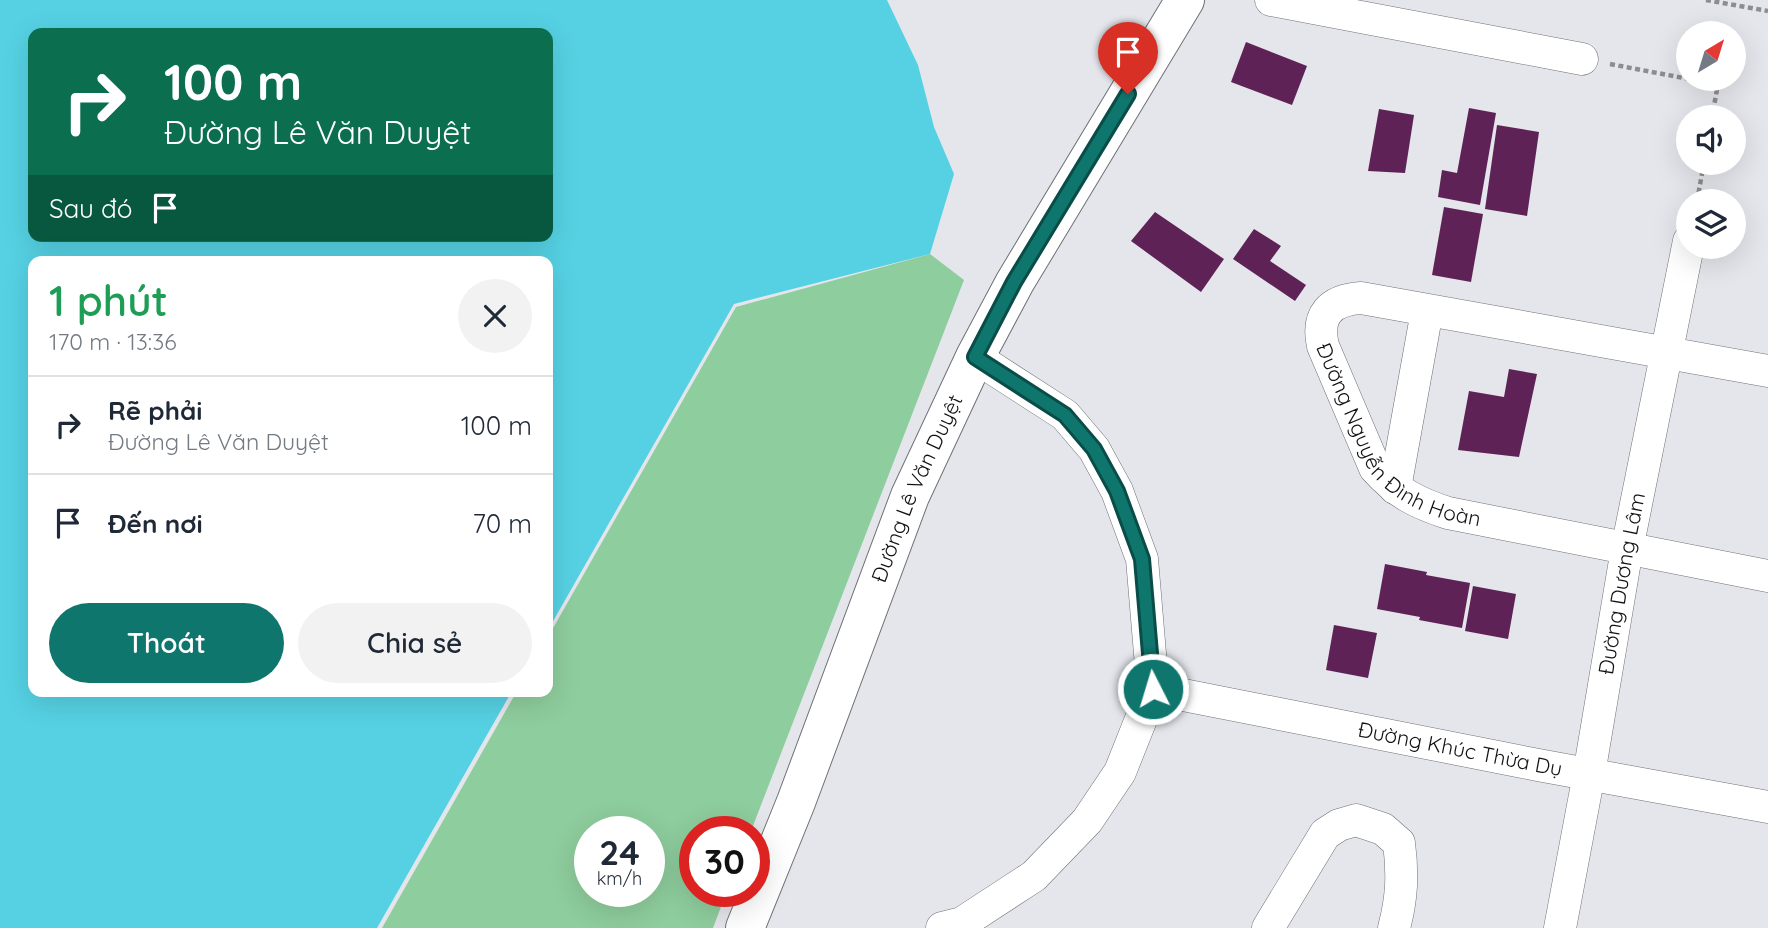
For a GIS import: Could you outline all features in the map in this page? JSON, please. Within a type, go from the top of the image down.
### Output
[{"type":"street","name":"Đường Lê Văn Duyệt","points":[[745,928],[796,802],[910,496],[975,357],[1014,282],[1185,0]]},
{"type":"street","points":[[1271,0],[1582,59]]},
{"type":"street","name":"Đường Dương Lâm","points":[[1560,928],[1627,549],[1685,259]]},
{"type":"street","name":"Đường Nguyễn Đình Hoàn","points":[[1768,372],[1361,298],[1345,299],[1333,307],[1324,317],[1320,330],[1323,346],[1375,468],[1388,484],[1408,497],[1448,513],[1768,576]]},
{"type":"street","points":[[1395,488],[1427,311]]},
{"type":"street","points":[[942,928],[962,923],[1034,876],[1087,821],[1119,772],[1153,689],[1142,559],[1117,491],[1094,449],[1065,415],[975,357]]},
{"type":"street","name":"Đường Khúc Thừa Dụ","points":[[1153,689],[1768,807]]},
{"type":"street","points":[[1268,928],[1325,834],[1339,825],[1356,820],[1383,829],[1399,843],[1401,902],[1394,928]]},
{"type":"path","points":[[1706,0],[1768,11]]},
{"type":"path","points":[[1582,59],[1676,77]]},
{"type":"green space","points":[[930,254],[964,280],[757,816],[679,816],[679,907],[721,907],[713,928],[382,928],[514,697],[553,697],[553,628],[736,307]]},
{"type":"water","points":[[0,0],[887,0],[918,65],[934,127],[954,174],[930,254],[734,304],[553,621],[553,256],[28,256],[28,697],[509,697],[377,928],[0,928]]},
{"type":"building","points":[[1246,42],[1307,66],[1292,105],[1231,82]]},
{"type":"building","points":[[1469,108],[1496,113],[1480,205],[1438,197],[1442,170],[1457,173]]},
{"type":"building","points":[[1379,109],[1414,115],[1405,173],[1368,171]]},
{"type":"building","points":[[1497,125],[1539,132],[1527,216],[1485,209]]},
{"type":"building","points":[[1444,207],[1483,214],[1471,282],[1432,275]]},
{"type":"building","points":[[1155,212],[1224,259],[1201,292],[1131,241]]},
{"type":"building","points":[[1254,229],[1281,246],[1270,261],[1306,285],[1295,301],[1233,259]]},
{"type":"building","points":[[1509,369],[1537,374],[1519,457],[1458,450],[1469,391],[1504,397]]},
{"type":"building","points":[[1385,564],[1470,583],[1462,628],[1377,609]]},
{"type":"building","points":[[1473,586],[1516,594],[1508,639],[1465,631]]},
{"type":"building","points":[[1334,625],[1377,633],[1368,678],[1326,670]]},
{"type":"route","points":[[1128,94],[1014,282],[975,357],[1065,415],[1094,449],[1117,491],[1142,559],[1153,689]]}]
